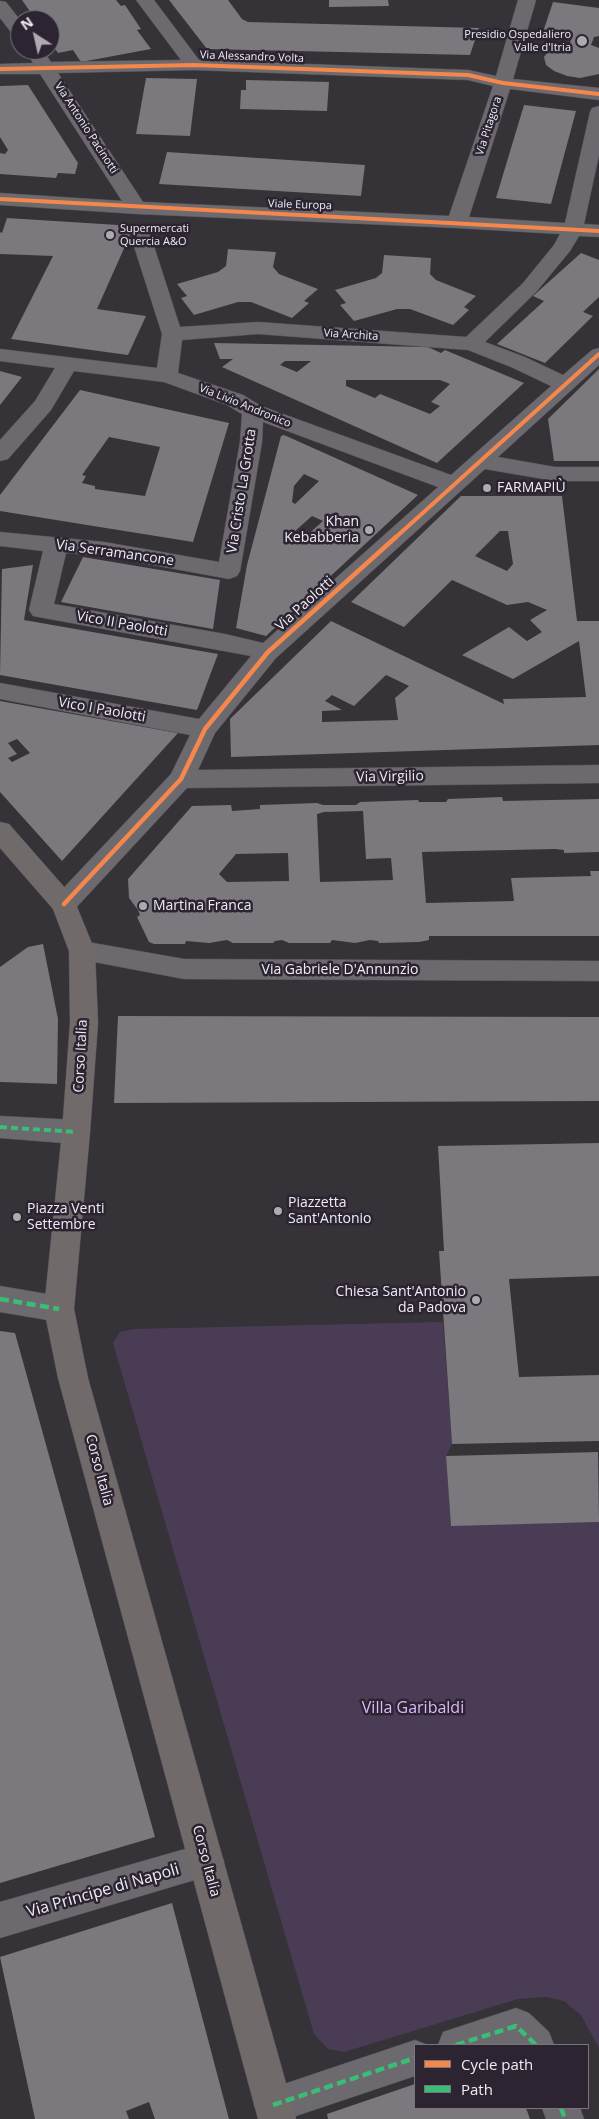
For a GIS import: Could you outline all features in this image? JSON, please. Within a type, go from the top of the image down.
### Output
[{"type":"main road","name":"Corso Italia","points":[[0,831],[64,904],[82,951],[84,1023],[76,1132],[59,1309],[73,1378],[275,2112]]},
{"type":"street","points":[[145,0],[194,65]]},
{"type":"street","name":"Via Pitagora","points":[[457,222],[503,83],[527,0]]},
{"type":"street","points":[[0,6],[10,19]]},
{"type":"street","name":"Via Antonio Pacinotti","points":[[40,60],[137,208]]},
{"type":"street","name":"Via Alessandro Volta","points":[[0,69],[194,65],[468,76],[503,83],[599,94]]},
{"type":"street","points":[[471,344],[530,287],[563,247],[573,229],[599,112]]},
{"type":"street","name":"Viale Europa","points":[[0,199],[137,208],[457,222],[599,231]]},
{"type":"street","points":[[141,237],[172,334],[167,376]]},
{"type":"street","name":"Via Archita","points":[[172,334],[258,328],[471,344],[518,362],[564,384]]},
{"type":"street","name":"Via Paolotti","points":[[64,904],[181,779],[205,729],[268,652],[599,354]]},
{"type":"street","name":"Via Livio Andronico","points":[[0,355],[167,376],[235,400],[253,411],[453,484]]},
{"type":"street","points":[[0,454],[43,405],[68,364]]},
{"type":"street","name":"Via Cristo La Grotta","points":[[229,571],[251,442],[253,411]]},
{"type":"street","points":[[480,461],[555,474],[599,474]]},
{"type":"street","name":"Via Serramancone","points":[[2,543],[56,544],[229,571]]},
{"type":"street","name":"Vico II Paolotti","points":[[56,544],[41,610],[225,642],[268,652]]},
{"type":"street","name":"Vico I Paolotti","points":[[0,692],[205,729]]},
{"type":"street","name":"Via Virgilio","points":[[181,779],[599,774]]},
{"type":"street","name":"Via Gabriele D'Annunzio","points":[[82,951],[184,969],[599,971]]},
{"type":"street","points":[[0,1127],[76,1132]]},
{"type":"street","points":[[0,1298],[59,1309]]},
{"type":"street","name":"Via Principe di Napoli","points":[[0,1920],[206,1861]]},
{"type":"street","points":[[459,2044],[516,2026],[535,2044]]},
{"type":"street","points":[[275,2112],[414,2058]]},
{"type":"green space","name":"Villa Garibaldi","points":[[443,1322],[452,1444],[446,1456],[451,1525],[599,1522],[599,2048],[581,2015],[564,2001],[546,1997],[518,1999],[344,2052],[328,2049],[314,2034],[113,1343],[120,1332],[134,1329]]},
{"type":"building","points":[[22,0],[116,0],[121,6],[125,5],[141,29],[137,30],[151,49],[81,62],[73,50],[60,53],[60,10],[29,10]]},
{"type":"building","points":[[169,0],[228,0],[242,19],[248,22],[479,28],[470,55],[207,49]]},
{"type":"building","points":[[329,0],[388,0],[389,6],[329,7]]},
{"type":"building","name":"Presidio Ospedaliero Valle d'Itria","points":[[553,2],[599,8],[599,36],[594,37],[591,45],[599,48],[599,74],[580,78],[567,76],[554,71],[546,65],[544,57],[547,53],[557,46],[570,43],[571,39],[542,35]]},
{"type":"building","points":[[146,78],[197,79],[190,136],[136,134]]},
{"type":"building","points":[[246,80],[329,82],[327,111],[240,109],[241,90],[246,90]]},
{"type":"building","points":[[28,85],[78,163],[75,174],[58,173],[56,178],[0,174],[0,153],[5,154],[8,150],[0,137],[0,86]]},
{"type":"building","points":[[524,105],[576,111],[551,204],[496,198]]},
{"type":"building","points":[[167,152],[365,165],[361,196],[159,184]]},
{"type":"building","points":[[7,218],[134,226],[97,309],[146,316],[128,355],[11,339],[53,256],[0,254],[0,232],[2,233]]},
{"type":"building","points":[[228,249],[276,252],[273,267],[279,274],[318,289],[304,301],[309,303],[292,318],[251,302],[238,302],[194,315],[181,298],[187,296],[177,284],[218,272],[226,266]]},
{"type":"building","points":[[581,253],[599,260],[599,297],[583,312],[593,316],[545,363],[497,344],[544,301],[533,296]]},
{"type":"building","points":[[384,255],[431,258],[430,274],[436,280],[476,296],[464,307],[469,310],[453,325],[410,309],[397,309],[354,321],[340,305],[346,303],[335,290],[376,278],[382,273]]},
{"type":"building","points":[[214,343],[428,347],[441,353],[445,350],[524,383],[437,463],[222,367],[233,359],[220,359]],"holes":[[[285,361],[311,361],[297,372],[280,365]],[[346,380],[440,380],[450,384],[431,402],[440,406],[430,414],[380,394],[375,398],[346,386]]]},
{"type":"building","points":[[599,369],[599,461],[554,461],[548,419]]},
{"type":"building","points":[[0,371],[22,377],[0,405]]},
{"type":"building","points":[[80,390],[229,423],[193,542],[0,511],[0,495]],"holes":[[[109,437],[160,447],[145,496],[95,489],[95,486],[82,483],[86,476],[82,475]]]},
{"type":"building","points":[[284,435],[418,495],[266,636],[236,628],[247,565],[281,436]],"holes":[[[304,474],[319,481],[295,504],[292,502],[294,486]],[[312,516],[323,521],[305,537],[294,532]]]},
{"type":"building","points":[[461,496],[562,496],[577,621],[599,621],[599,745],[231,757],[230,719],[331,621],[504,704],[503,699],[586,697],[579,641],[513,679],[462,655],[509,627],[527,641],[542,632],[530,620],[547,610],[528,602],[507,605],[452,580],[404,627],[351,602]],"holes":[[[500,531],[508,531],[513,564],[507,571],[475,556]],[[386,675],[409,686],[395,698],[398,720],[322,722],[322,711],[342,710],[325,701],[332,695],[354,706]]]},
{"type":"building","points":[[83,557],[220,580],[213,629],[61,602]]},
{"type":"building","points":[[33,565],[24,620],[218,654],[197,710],[0,675],[2,569]]},
{"type":"building","points":[[0,701],[178,733],[62,861],[0,792]],"holes":[[[17,739],[30,753],[12,762],[8,758],[17,754],[8,743]]]},
{"type":"building","points":[[502,797],[503,801],[599,799],[599,852],[564,853],[564,850],[555,849],[422,852],[426,903],[514,901],[511,878],[591,876],[590,871],[599,871],[599,936],[429,936],[429,940],[419,942],[379,943],[378,941],[370,940],[355,943],[332,940],[330,943],[289,943],[282,940],[273,943],[233,943],[227,940],[209,943],[186,941],[185,944],[154,944],[149,942],[137,917],[140,915],[138,910],[129,898],[128,879],[192,806],[231,805],[232,811],[260,809],[260,805],[317,803],[323,805],[356,805],[360,802],[418,800],[419,802],[446,802],[448,799]],"holes":[[[363,811],[366,859],[391,858],[393,880],[320,882],[317,814],[324,812]],[[288,853],[289,881],[227,882],[219,874],[236,854]]]},
{"type":"building","points":[[43,944],[58,1019],[57,1084],[0,1082],[0,967],[28,947]]},
{"type":"building","points":[[118,1016],[599,1017],[599,1101],[114,1103]]},
{"type":"building","name":"Chiesa Sant'Antonio da Padova","points":[[599,1143],[599,1276],[509,1279],[519,1377],[599,1375],[599,1441],[452,1444],[439,1251],[444,1251],[438,1146]]},
{"type":"building","points":[[0,1331],[15,1333],[155,1837],[0,1883]]},
{"type":"building","points":[[598,1452],[599,1522],[451,1526],[446,1456]]},
{"type":"building","points":[[172,1903],[229,2119],[155,2119],[149,2102],[126,2111],[129,2119],[35,2119],[0,1957]]},
{"type":"building","points":[[414,2084],[414,2109],[526,2109],[530,2119],[328,2119],[327,2114]]},
{"type":"marked path","points":[[0,1127],[76,1132]]},
{"type":"marked path","points":[[0,1299],[59,1309]]},
{"type":"marked path","points":[[459,2044],[516,2026],[535,2044]]},
{"type":"marked path","points":[[273,2105],[414,2058]]},
{"type":"marked path","points":[[561,2109],[565,2119]]},
{"type":"cycle path","points":[[0,69],[194,65],[468,75],[503,83],[599,94]]},
{"type":"cycle path","points":[[0,199],[599,231]]},
{"type":"cycle path","points":[[64,904],[181,779],[205,729],[268,652],[599,354]]},
{"type":"place","name":"Presidio Ospedaliero Valle d'Itria","points":[[582,41]]},
{"type":"place","name":"Supermercati Quercia A&O","points":[[110,235]]},
{"type":"place","name":"FARMAPIÙ","points":[[487,488]]},
{"type":"place","name":"Khan Kebabberia","points":[[369,530]]},
{"type":"place","name":"Martina Franca","points":[[143,906]]},
{"type":"place","name":"Piazzetta Sant'Antonio","points":[[278,1211]]},
{"type":"place","name":"Piazza Venti Settembre","points":[[17,1217]]},
{"type":"place","name":"Chiesa Sant'Antonio da Padova","points":[[476,1300]]}]
